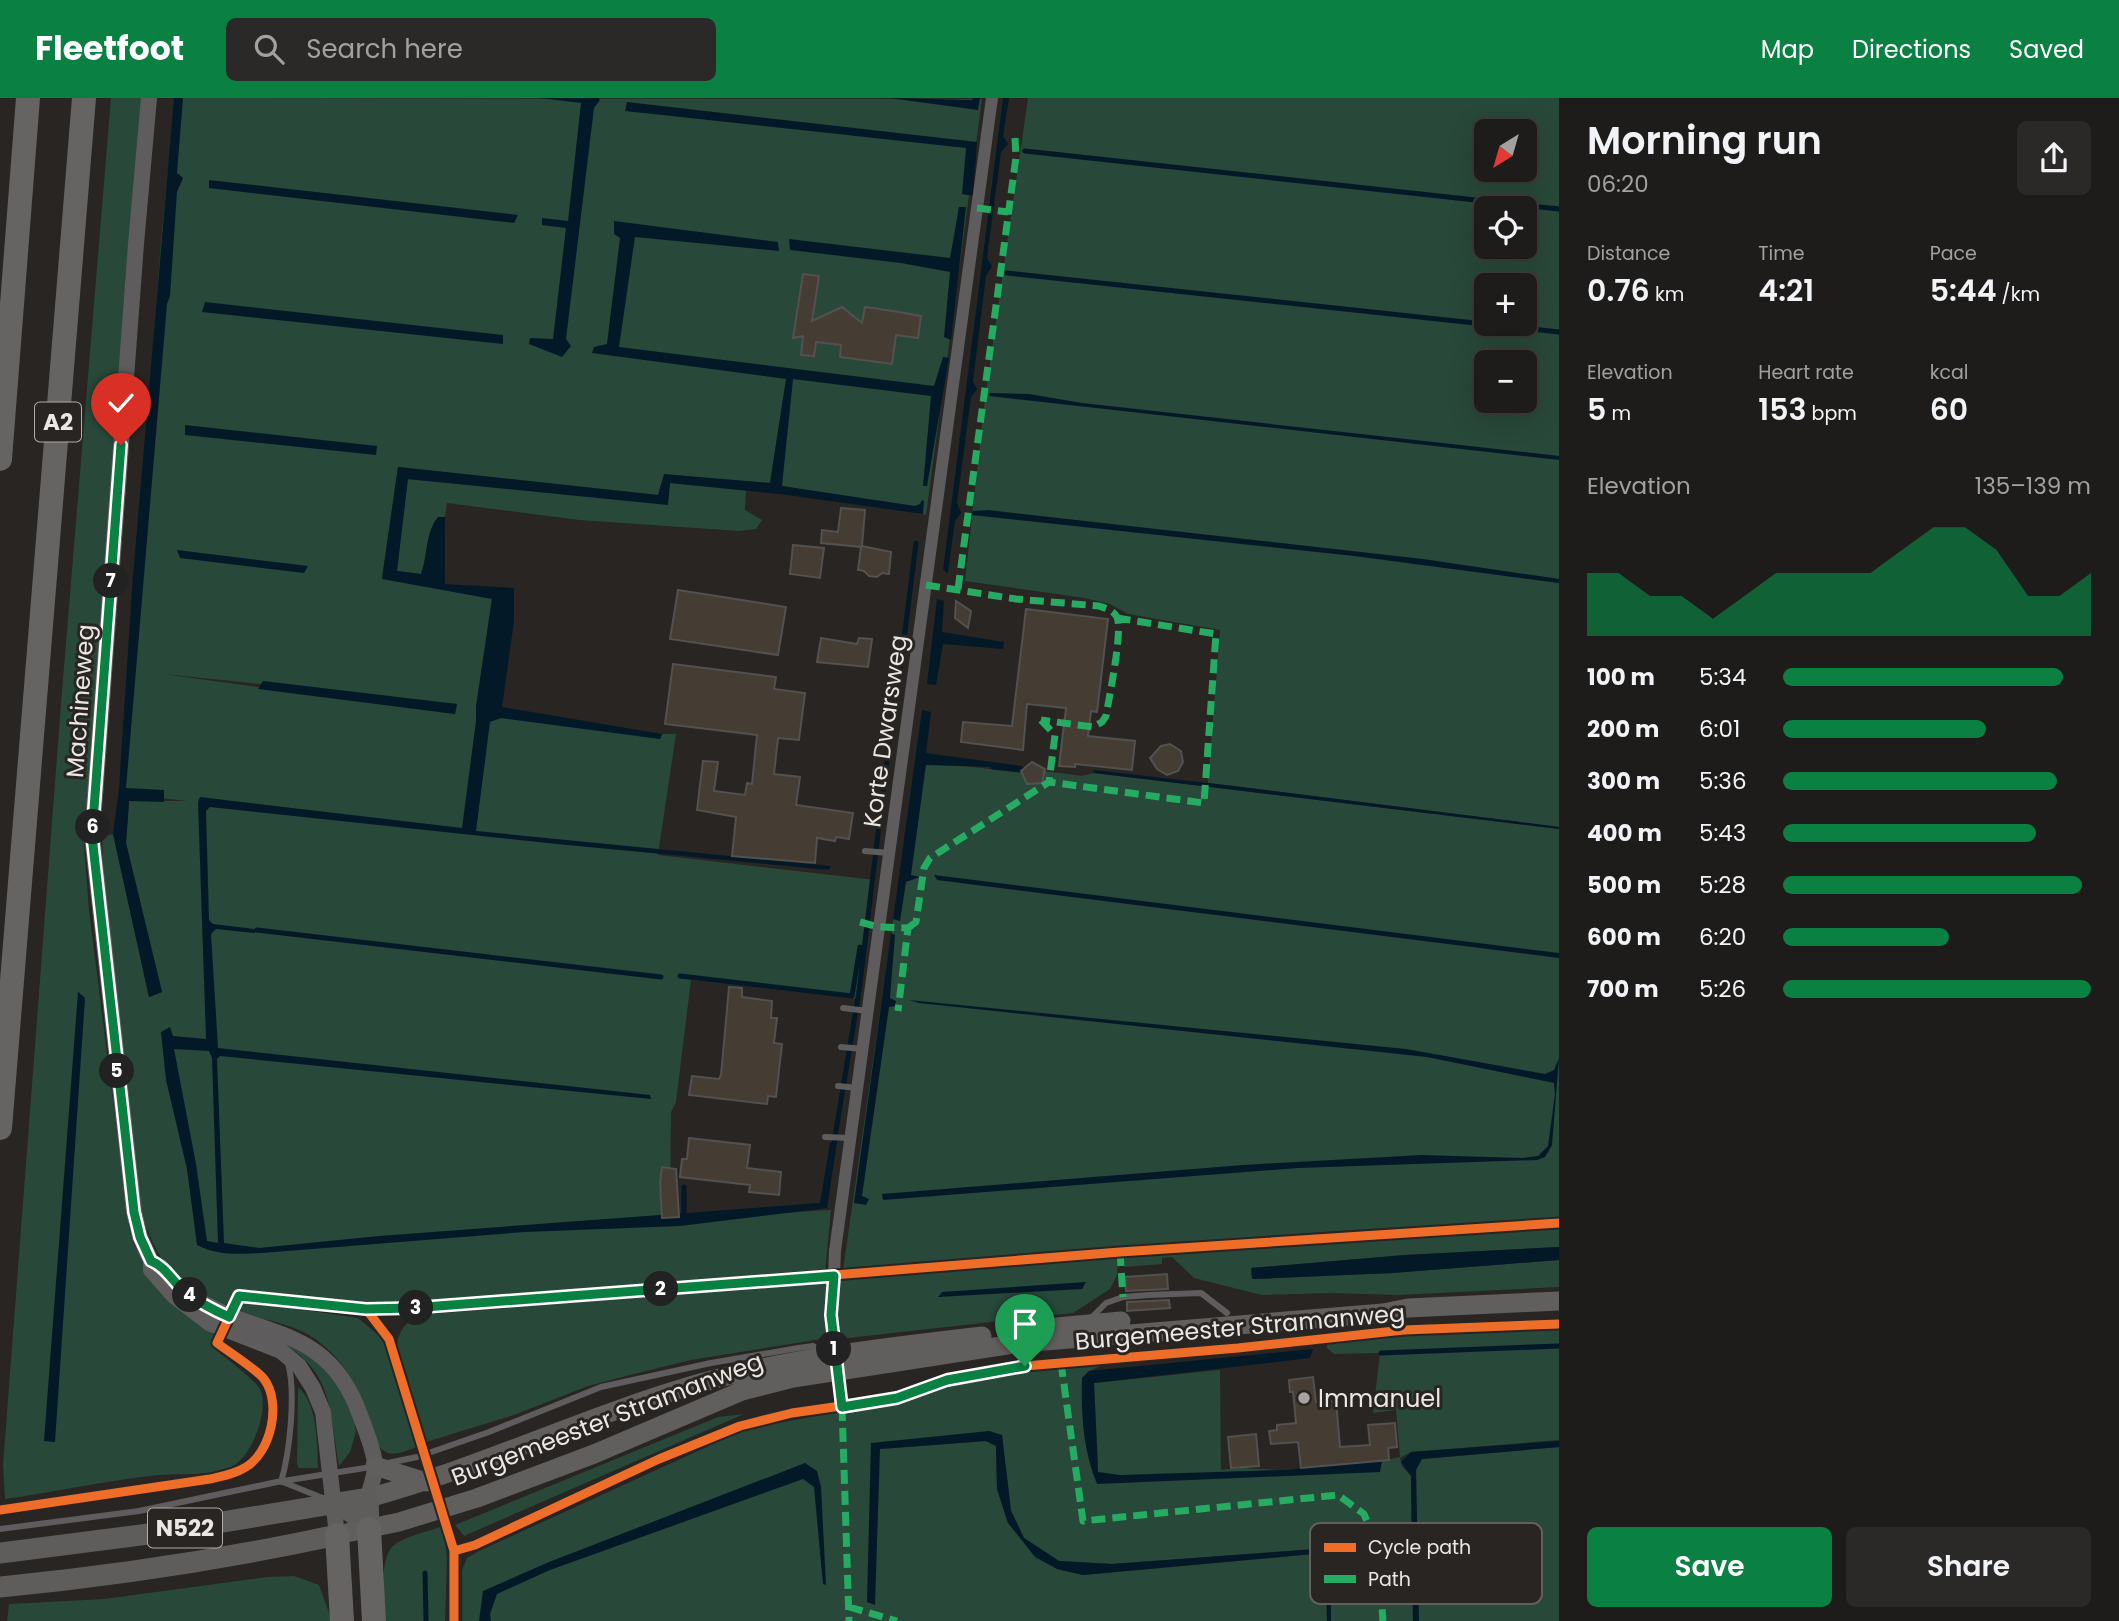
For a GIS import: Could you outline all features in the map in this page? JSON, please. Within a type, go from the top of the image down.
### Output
[{"type":"highway","name":"A2","points":[[0,459],[28,98]]},
{"type":"highway","name":"A2","points":[[0,1128],[84,98]]},
{"type":"highway","points":[[369,1529],[374,1621]]},
{"type":"highway","points":[[337,1535],[342,1621]]},
{"type":"main road","name":"Burgemeester Stramanweg","points":[[0,1587],[113,1575],[278,1548],[369,1529],[477,1498],[594,1454],[742,1391],[837,1363],[1086,1324],[1381,1301],[1408,1307]]},
{"type":"main road","name":"Burgemeester Stramanweg","points":[[0,1553],[156,1533],[368,1498],[426,1482],[621,1408],[706,1382],[803,1360],[837,1363],[1021,1343],[1383,1313],[1408,1307],[1559,1301]]},
{"type":"main road","points":[[375,1466],[426,1482]]},
{"type":"main road","points":[[368,1498],[369,1529]]},
{"type":"street","name":"Machineweg","points":[[149,98],[92,836],[134,1212],[140,1237],[151,1261],[151,1270],[189,1310],[223,1330],[281,1351],[299,1366],[313,1388],[323,1412],[335,1503]]},
{"type":"street","name":"Korte Dwarsweg","points":[[834,1276],[846,1138],[863,1011],[992,98]]},
{"type":"street","name":"Machineweg","points":[[151,1261],[159,1264],[184,1291],[212,1310],[299,1340],[330,1362],[354,1396],[375,1466],[368,1498]]},
{"type":"street","points":[[335,1503],[369,1529]]},
{"type":"street","points":[[335,1503],[337,1535]]},
{"type":"lane","points":[[864,850],[885,853]]},
{"type":"lane","points":[[843,1008],[863,1011]]},
{"type":"lane","points":[[841,1047],[858,1049]]},
{"type":"lane","points":[[838,1086],[854,1088]]},
{"type":"lane","points":[[825,1136],[846,1138]]},
{"type":"lane","name":"Korte Dwarsweg","points":[[834,1276],[831,1315],[842,1407]]},
{"type":"lane","name":"Burgemeester Stramanweg","points":[[0,1529],[139,1511],[375,1466],[489,1432],[601,1387],[644,1376],[813,1346],[837,1363]]},
{"type":"lane","points":[[281,1351],[292,1377],[288,1457],[281,1482]]},
{"type":"lane","name":"Burgemeester Stramanweg","points":[[281,1482],[335,1503]]},
{"type":"green space","points":[[111,98],[142,98],[92,764],[83,831],[89,910],[129,1228],[134,1245],[161,1288],[212,1331],[212,1346],[257,1385],[263,1408],[253,1443],[247,1453],[240,1461],[225,1469],[207,1473],[140,1477],[5,1499],[3,1465],[62,691]]},
{"type":"green space","points":[[175,98],[982,99],[926,515],[782,486],[785,388],[770,483],[664,476],[658,495],[398,467],[382,578],[492,598],[476,707],[660,739],[662,734],[676,734],[658,855],[875,880],[858,999],[691,980],[676,1102],[671,1112],[670,1220],[831,1210],[825,1272],[418,1304],[367,1304],[238,1291],[223,1308],[180,1281],[161,1258],[141,1213],[105,909],[102,837],[113,834],[149,997],[162,992],[126,843],[129,801],[187,801],[119,793],[161,242]],"holes":[[[614,222],[779,250],[614,234]],[[163,674],[457,704],[455,714]]]},
{"type":"green space","points":[[1028,98],[1559,98],[1559,827],[1208,783],[1220,630],[1128,614],[1110,604],[1084,598],[965,581],[985,398]]},
{"type":"green space","points":[[407,479],[667,504],[670,483],[746,490],[745,510],[762,520],[756,529],[739,531],[579,520],[447,503],[445,517],[438,517],[431,530],[421,574],[397,571]]},
{"type":"green space","points":[[916,760],[1022,773],[1023,768],[1082,776],[1094,773],[1559,829],[1559,1219],[1290,1234],[843,1270]]},
{"type":"green space","points":[[1559,1227],[1559,1247],[1405,1255],[1252,1268],[1252,1279],[1392,1273],[1559,1260],[1559,1287],[1397,1295],[1262,1295],[1194,1278],[1172,1257],[1162,1258],[1162,1264],[1124,1267],[1123,1256]]},
{"type":"green space","points":[[1118,1256],[1117,1275],[1110,1289],[1073,1313],[839,1339],[835,1314],[839,1279]]},
{"type":"green space","points":[[823,1280],[828,1284],[824,1308],[828,1338],[691,1360],[638,1373],[588,1386],[514,1415],[426,1442],[397,1345],[405,1326],[421,1314]]},
{"type":"green space","points":[[245,1301],[358,1318],[383,1339],[417,1447],[393,1454],[381,1448],[373,1436],[358,1391],[336,1357],[315,1339],[295,1328],[238,1313]]},
{"type":"green space","points":[[1559,1327],[1559,1440],[1411,1452],[1400,1458],[1402,1466],[1411,1476],[1412,1523],[1310,1523],[1310,1549],[1112,1564],[1059,1561],[1024,1538],[1011,1510],[1002,1436],[880,1449],[986,1441],[996,1446],[997,1489],[1008,1523],[1057,1569],[1083,1575],[1310,1554],[1310,1604],[1327,1604],[1327,1621],[462,1621],[462,1570],[467,1558],[479,1551],[746,1429],[903,1400],[949,1384],[980,1377],[1110,1362],[1089,1371],[1082,1378],[1098,1467],[1094,1383],[1220,1370],[1221,1470],[1282,1470],[1400,1457],[1396,1410],[1373,1413],[1380,1353],[1334,1354],[1327,1348],[1327,1341],[1408,1334]]},
{"type":"green space","points":[[266,1337],[295,1344],[336,1377],[354,1415],[356,1432],[350,1452],[339,1466],[329,1405],[316,1373],[288,1347]]},
{"type":"green space","points":[[298,1387],[305,1394],[313,1414],[318,1468],[299,1468],[297,1464]]},
{"type":"green space","points":[[744,1414],[464,1536],[455,1525],[718,1417]]},
{"type":"green space","points":[[1559,1447],[1559,1621],[1418,1621],[1418,1604],[1542,1604],[1542,1523],[1417,1523],[1416,1469],[1422,1459]]},
{"type":"green space","points":[[444,1526],[447,1559],[445,1621],[386,1621],[384,1567],[391,1549],[408,1538]]},
{"type":"green space","points":[[294,1576],[319,1585],[332,1621],[7,1621],[9,1604],[104,1599],[267,1577]]},
{"type":"green space","points":[[1331,1604],[1413,1604],[1413,1621],[1331,1621]]},
{"type":"water","points":[[174,98],[183,98],[177,173],[183,178],[177,192],[126,788],[164,790],[164,802],[129,801],[126,843],[162,992],[149,997],[113,834],[119,788],[133,576]]},
{"type":"water","points":[[540,98],[600,100],[594,108],[566,339],[571,346],[562,357],[529,344],[530,338],[553,339],[566,228],[542,225],[542,218],[568,221],[581,103]]},
{"type":"water","points":[[889,98],[972,100],[980,98],[978,110]]},
{"type":"water","points":[[1003,98],[1009,98],[1003,136],[1008,144],[1001,152],[987,258],[992,266],[986,276],[973,381],[977,389],[971,397],[957,503],[961,513],[955,521],[948,573],[943,570]]},
{"type":"water","points":[[627,102],[977,142],[973,196],[962,194],[966,148],[625,111]]},
{"type":"water","points":[[209,180],[518,215],[514,223],[209,188]]},
{"type":"water","points":[[959,207],[966,207],[951,340],[944,337],[950,272],[901,263],[790,250],[789,239],[950,258]]},
{"type":"water","points":[[614,221],[778,242],[779,251],[635,237],[619,347],[934,386],[943,357],[949,358],[927,486],[923,486],[931,396],[793,379],[782,486],[915,506],[922,500],[923,514],[780,494],[670,483],[668,505],[408,479],[397,571],[421,574],[431,530],[438,517],[445,517],[445,584],[514,588],[514,621],[502,707],[662,734],[660,739],[501,718],[490,722],[476,831],[831,866],[829,870],[210,807],[206,811],[209,920],[213,924],[262,930],[254,933],[216,929],[211,934],[218,1048],[650,1095],[651,1099],[220,1056],[217,1059],[224,1243],[259,1248],[379,1236],[820,1203],[830,1143],[837,1142],[827,1208],[680,1226],[525,1232],[262,1253],[229,1254],[205,1249],[197,1245],[187,1169],[166,1080],[161,1032],[170,1027],[173,1036],[206,1039],[198,802],[200,797],[462,828],[492,599],[382,579],[398,467],[658,495],[664,474],[770,483],[786,379],[592,353],[594,347],[607,344],[620,238],[614,234]],"holes":[[[174,1049],[209,1051],[212,1058],[218,1243],[207,1241],[196,1164]]]},
{"type":"water","points":[[205,302],[503,335],[503,344],[202,312]]},
{"type":"water","points":[[990,393],[1029,394],[1082,403],[1559,456],[1559,460],[989,396]]},
{"type":"water","points":[[185,425],[377,446],[376,455],[185,435]]},
{"type":"water","points":[[988,510],[1423,559],[1559,579],[1559,583],[1354,556],[972,515],[973,511]]},
{"type":"water","points":[[177,550],[308,566],[304,573],[180,558]]},
{"type":"water","points":[[937,599],[944,601],[942,632],[1004,642],[1003,649],[943,644],[936,685],[927,684]]},
{"type":"water","points":[[263,681],[457,704],[455,714],[258,689]]},
{"type":"water","points":[[922,710],[931,712],[926,753],[1023,768],[926,765],[911,875],[920,877],[906,882],[900,921],[893,919]]},
{"type":"water","points":[[1093,770],[1559,827],[1559,829],[1094,773]]},
{"type":"water","points":[[934,875],[1559,953],[1559,958],[937,880]]},
{"type":"water","points":[[891,933],[895,935],[890,998],[896,1001],[895,1006],[889,1007],[862,1196],[869,1199],[866,1205],[854,1203]]},
{"type":"water","points":[[78,992],[85,998],[55,1442],[44,1441]]},
{"type":"water","points":[[909,1000],[1406,1049],[1545,1074],[1554,1070],[1559,1058],[1552,1145],[1545,1157],[1537,1160],[1298,1168],[883,1200],[882,1194],[1243,1165],[1421,1155],[1523,1158],[1538,1156],[1548,1146],[1555,1094],[1554,1083],[1427,1057]]},
{"type":"water","points":[[1559,1247],[1559,1260],[1392,1273],[1252,1279],[1251,1268],[1405,1255]]},
{"type":"water","points":[[1086,1282],[1082,1289],[938,1297],[942,1292]]},
{"type":"water","points":[[1313,1349],[1310,1358],[1094,1383],[1098,1472],[1120,1475],[1282,1470],[1382,1461],[1380,1472],[1097,1484],[1086,1445],[1083,1418],[1082,1378],[1089,1371]]},
{"type":"water","points":[[989,1431],[1002,1435],[1011,1511],[1024,1538],[1059,1561],[1112,1564],[1310,1549],[1310,1554],[1083,1575],[1057,1569],[1035,1557],[1008,1523],[997,1489],[996,1446],[986,1441],[880,1449],[875,1605],[867,1602],[871,1443]]},
{"type":"water","points":[[1559,1441],[1559,1447],[1422,1459],[1416,1470],[1417,1523],[1412,1523],[1411,1476],[1401,1462],[1411,1452]]},
{"type":"water","points":[[805,1463],[817,1471],[821,1487],[826,1585],[823,1584],[814,1487],[803,1479],[550,1570],[497,1594],[490,1614],[491,1621],[479,1621],[483,1591],[549,1562]]},
{"type":"water","points":[[1327,1604],[1331,1604],[1331,1621],[1327,1621]]},
{"type":"water","points":[[1413,1604],[1419,1604],[1419,1621],[1413,1621]]},
{"type":"building","points":[[803,274],[819,276],[812,321],[842,307],[862,323],[865,307],[899,312],[921,316],[918,338],[896,335],[892,364],[840,357],[841,345],[816,342],[814,356],[801,355],[803,336],[793,338]]},
{"type":"building","points":[[841,508],[865,510],[862,546],[891,552],[889,574],[869,576],[858,570],[861,547],[821,543],[822,530],[838,532]]},
{"type":"building","points":[[793,545],[824,548],[820,578],[790,574]]},
{"type":"building","points":[[678,590],[786,607],[778,655],[670,639]]},
{"type":"building","points":[[956,601],[971,611],[968,628],[955,618]]},
{"type":"building","points":[[1026,609],[1108,619],[1097,712],[1091,711],[1088,736],[1135,741],[1132,770],[1075,764],[1075,767],[1059,766],[1066,708],[1027,704],[1023,750],[961,742],[963,722],[1012,726]]},
{"type":"building","points":[[821,638],[857,644],[859,638],[872,639],[868,667],[817,662]]},
{"type":"building","points":[[673,664],[776,677],[774,689],[805,693],[799,740],[778,738],[774,774],[800,777],[796,805],[853,813],[849,839],[836,837],[835,841],[817,838],[815,863],[732,856],[736,817],[697,810],[703,761],[718,762],[714,791],[745,795],[747,783],[752,784],[757,735],[665,724]]},
{"type":"building","points":[[1170,744],[1181,751],[1183,762],[1178,771],[1167,775],[1157,769],[1150,758],[1161,746]]},
{"type":"building","points":[[1032,762],[1045,769],[1042,783],[1027,784],[1021,771]]},
{"type":"building","points":[[729,987],[742,988],[742,997],[772,1001],[771,1018],[777,1018],[774,1043],[782,1044],[776,1097],[768,1096],[767,1104],[689,1095],[692,1076],[719,1079],[721,1075]]},
{"type":"building","points":[[689,1138],[750,1145],[747,1168],[781,1172],[779,1195],[749,1192],[750,1185],[680,1177],[682,1159],[687,1159]]},
{"type":"building","points":[[662,1167],[676,1169],[679,1217],[662,1218]]},
{"type":"building","points":[[1167,1274],[1168,1289],[1126,1291],[1125,1277]]},
{"type":"building","points":[[1169,1300],[1170,1308],[1127,1311],[1127,1302]]},
{"type":"building","points":[[1313,1377],[1316,1402],[1336,1401],[1340,1447],[1370,1445],[1368,1425],[1395,1423],[1397,1447],[1388,1448],[1389,1460],[1301,1468],[1298,1442],[1271,1444],[1269,1431],[1277,1430],[1277,1425],[1296,1423],[1289,1380]]},
{"type":"building","points":[[1256,1434],[1259,1466],[1231,1468],[1228,1437]]},
{"type":"waterway","points":[[1025,151],[1559,209]]},
{"type":"waterway","points":[[1007,273],[1559,332]]},
{"type":"waterway","points":[[900,671],[916,543]]},
{"type":"waterway","points":[[834,1143],[859,991],[893,710]]},
{"type":"waterway","points":[[993,767],[1024,770]]},
{"type":"waterway","points":[[257,930],[661,977]]},
{"type":"waterway","points":[[680,976],[852,996],[860,947]]},
{"type":"waterway","points":[[684,1187],[684,1215]]},
{"type":"waterway","points":[[1381,1353],[1559,1346]]},
{"type":"waterway","points":[[425,1573],[426,1621]]},
{"type":"marked path","points":[[958,589],[1016,157],[1015,138]]},
{"type":"marked path","points":[[977,208],[1008,212]]},
{"type":"marked path","points":[[926,585],[1016,599],[1099,606],[1117,617],[1117,650],[1106,716],[1102,722],[1093,727],[1041,720]]},
{"type":"marked path","points":[[908,928],[916,922],[924,868],[930,858],[1049,782],[1204,803],[1216,634],[1117,618]]},
{"type":"marked path","points":[[1041,720],[1055,735],[1049,782]]},
{"type":"marked path","points":[[860,922],[879,927],[908,928],[898,1011]]},
{"type":"marked path","points":[[1120,1252],[1123,1297]]},
{"type":"marked path","points":[[1061,1363],[1083,1521],[1338,1495],[1364,1514],[1368,1523]]},
{"type":"marked path","points":[[842,1407],[849,1621]]},
{"type":"marked path","points":[[1382,1604],[1383,1621]]},
{"type":"marked path","points":[[849,1607],[897,1621]]},
{"type":"cycle path","points":[[0,1510],[210,1479],[229,1475],[255,1460],[271,1426],[273,1413],[269,1389],[260,1375],[217,1343],[239,1296],[366,1309],[412,1309],[1120,1252],[1559,1223]]},
{"type":"cycle path","points":[[366,1309],[389,1339],[454,1551],[454,1621]]},
{"type":"cycle path","points":[[454,1551],[475,1545],[659,1459],[740,1426],[792,1413],[897,1398],[947,1380],[1025,1366],[1238,1348],[1404,1330],[1559,1324]]},
{"type":"place","name":"Immanuel","points":[[1304,1398]]},
{"type":"route","points":[[121,445],[92,836],[134,1212],[140,1237],[151,1261],[159,1264],[170,1278],[195,1299],[229,1317],[239,1296],[366,1309],[412,1308],[834,1276],[831,1315],[842,1407],[897,1398],[947,1380],[1025,1366]]}]
